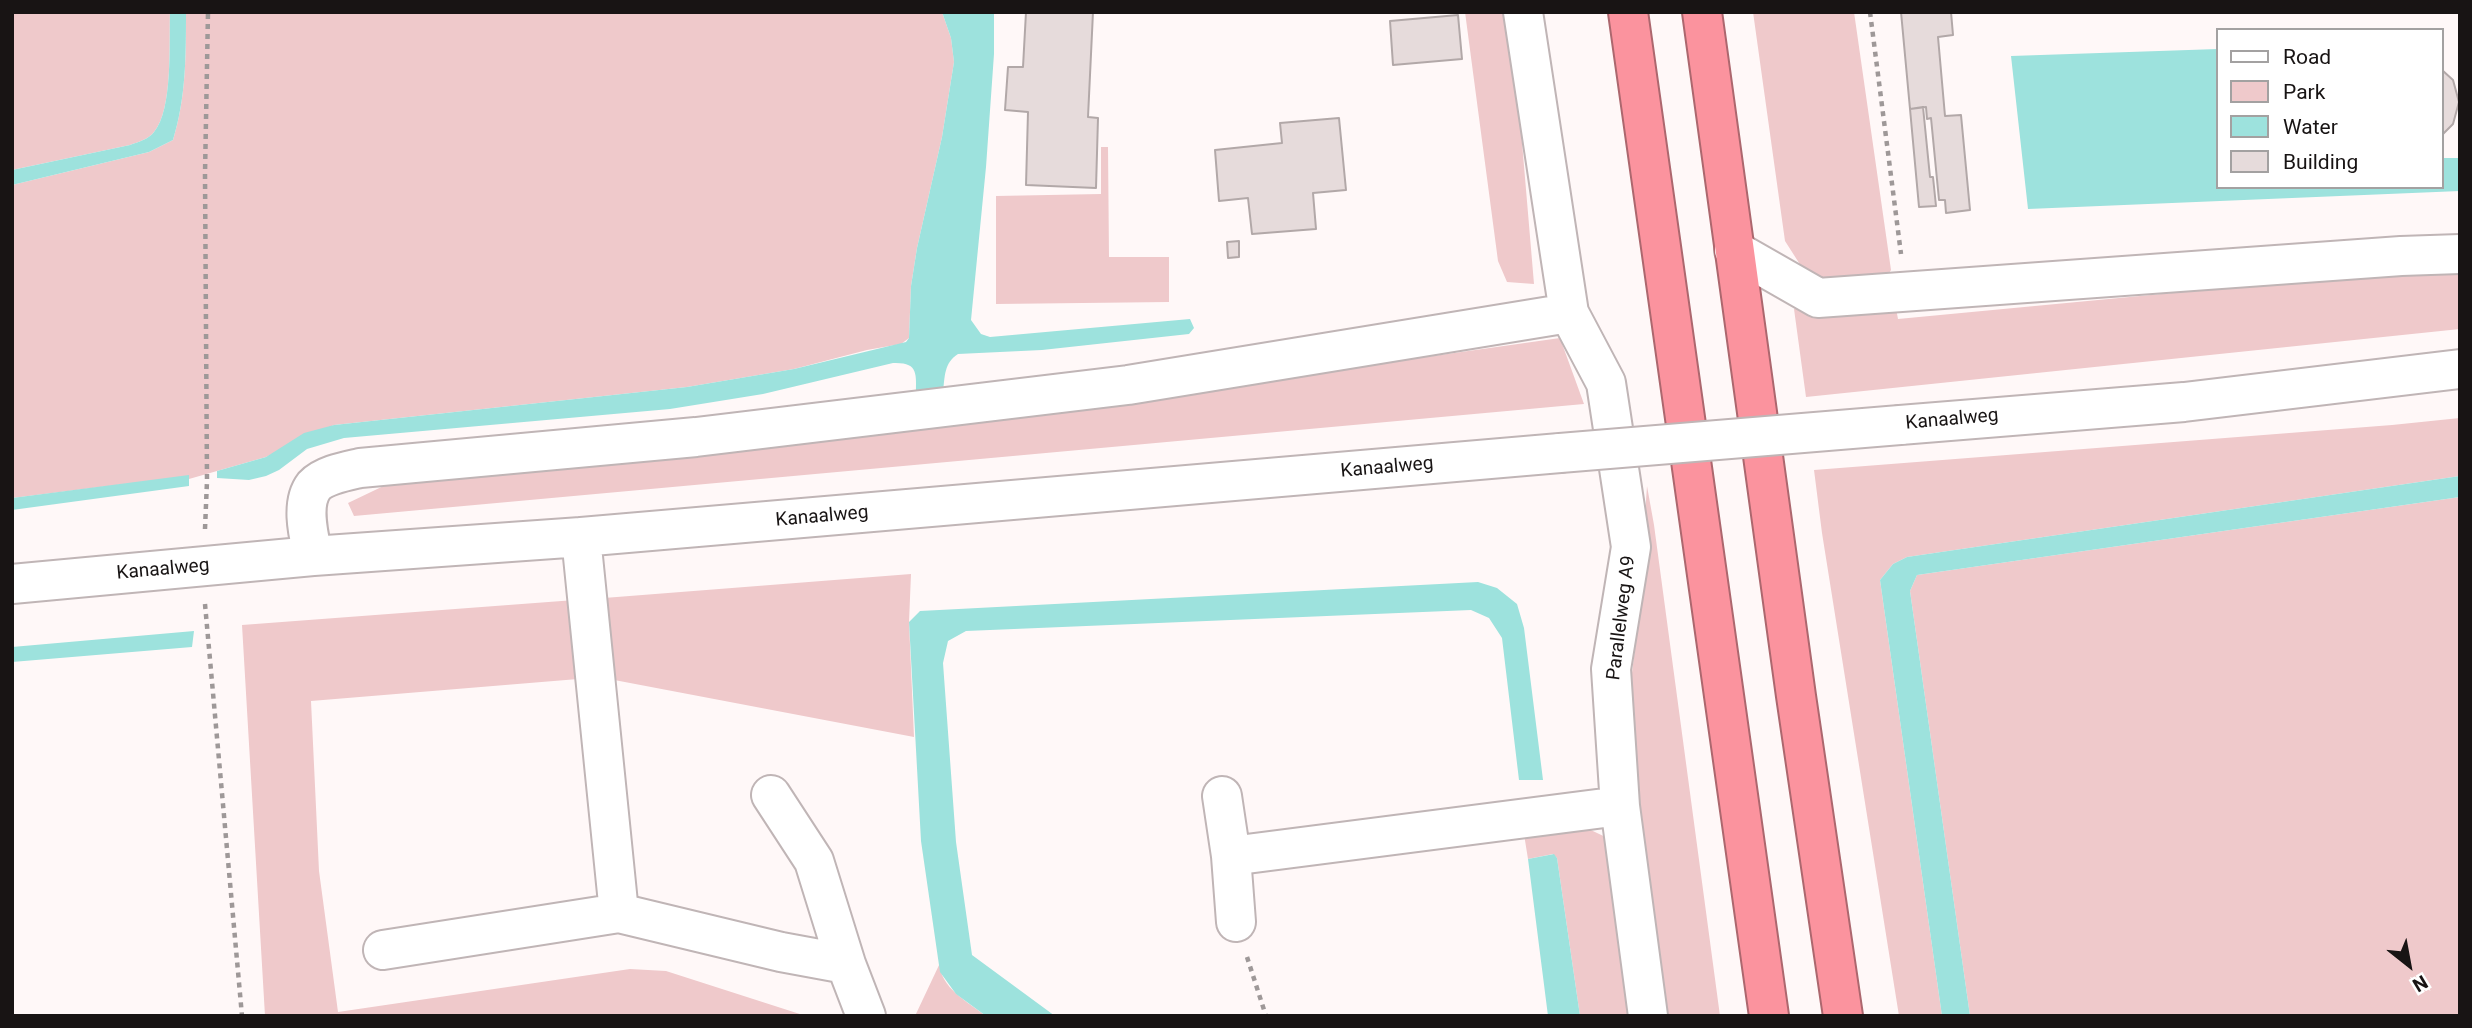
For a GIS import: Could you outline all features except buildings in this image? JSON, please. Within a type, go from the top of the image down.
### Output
[{"type":"highway","points":[[1628,12],[1769,1016]]},
{"type":"highway","points":[[1702,12],[1843,1016]]},
{"type":"street","name":"Parallelweg A9","points":[[1523,12],[1569,313],[1606,383],[1631,547],[1611,669],[1620,806],[1648,1016]]},
{"type":"street","points":[[1734,250],[1818,298],[2460,254]]},
{"type":"street","points":[[313,556],[307,530],[308,502],[315,486],[337,474],[360,468],[696,437],[1114,387],[1569,313]]},
{"type":"street","name":"Kanaalweg","points":[[12,584],[313,556],[581,537],[2184,402],[2460,369]]},
{"type":"street","points":[[581,537],[619,913]]},
{"type":"street","points":[[771,795],[814,861],[846,964],[866,1016]]},
{"type":"street","points":[[1222,796],[1231,856],[1236,922]]},
{"type":"street","points":[[1231,856],[1620,806]]},
{"type":"street","points":[[383,950],[619,913],[781,952],[846,964]]},
{"type":"path","points":[[208,12],[205,539],[209,566],[205,602],[242,1016]]},
{"type":"path","points":[[1870,12],[1906,290]]},
{"type":"path","points":[[1236,922],[1266,1016]]},
{"type":"green space","points":[[12,12],[170,12],[167,92],[160,122],[154,132],[130,145],[12,170]]},
{"type":"green space","points":[[186,12],[942,12],[951,38],[954,62],[942,137],[917,248],[911,286],[909,338],[901,344],[794,369],[687,387],[334,425],[266,457],[189,479],[189,476],[12,498],[12,185],[149,152],[173,140],[183,93]]},
{"type":"green space","points":[[1465,12],[1505,12],[1518,95],[1534,284],[1507,282],[1498,261]]},
{"type":"green space","points":[[1753,12],[1854,12],[1891,270],[1883,283],[1864,287],[1808,277],[1785,241]]},
{"type":"green space","points":[[1101,147],[1108,147],[1109,257],[1169,257],[1169,302],[996,304],[996,196],[1101,194]]},
{"type":"green space","points":[[2460,272],[2460,329],[1806,397],[1794,309],[1895,303],[1898,319],[2277,283]]},
{"type":"green space","points":[[1560,338],[1584,404],[354,516],[348,503],[396,480],[954,424]]},
{"type":"green space","points":[[2460,418],[2460,476],[1907,557],[1893,564],[1880,580],[1942,1016],[1899,1016],[1814,470]]},
{"type":"green space","points":[[1647,486],[1720,1016],[1664,1016],[1627,713],[1637,632]]},
{"type":"green space","points":[[2460,497],[2460,1016],[1970,1016],[1910,591],[1917,575]]},
{"type":"green space","points":[[911,574],[909,622],[914,737],[609,679],[604,598]]},
{"type":"green space","points":[[575,600],[578,679],[311,701],[319,871],[338,1012],[630,969],[666,971],[806,1016],[265,1016],[242,625]]},
{"type":"green space","points":[[1578,824],[1614,841],[1638,1016],[1580,1016],[1557,858],[1553,854],[1528,859],[1523,828]]},
{"type":"green space","points":[[940,963],[944,980],[950,987],[986,1016],[915,1016]]},
{"type":"water","points":[[170,12],[186,12],[183,93],[173,140],[149,152],[12,185],[12,170],[130,145],[152,134],[160,122],[167,92]]},
{"type":"water","points":[[942,12],[994,12],[994,54],[986,167],[971,320],[981,334],[990,337],[1190,319],[1194,328],[1189,334],[1042,350],[958,354],[948,366],[943,392],[916,395],[916,375],[912,367],[893,363],[763,394],[670,409],[344,438],[307,449],[279,470],[266,476],[249,480],[217,478],[217,471],[266,457],[304,433],[334,425],[687,387],[794,369],[906,342],[909,338],[911,286],[917,248],[942,137],[954,62],[951,38]]},
{"type":"water","points":[[2216,49],[2216,189],[2444,189],[2444,158],[2460,158],[2460,191],[2028,209],[2011,56]]},
{"type":"water","points":[[189,475],[189,486],[12,510],[12,498]]},
{"type":"water","points":[[2460,476],[2460,497],[1917,575],[1910,591],[1970,1016],[1942,1016],[1880,580],[1893,564],[1907,557]]},
{"type":"water","points":[[1478,582],[1497,588],[1517,604],[1524,628],[1543,780],[1519,780],[1502,638],[1489,618],[1471,610],[966,631],[948,641],[943,663],[956,842],[972,955],[1055,1016],[986,1016],[956,994],[940,972],[921,841],[909,622],[920,611]]},
{"type":"water","points":[[194,631],[192,647],[12,662],[12,647]]},
{"type":"water","points":[[1554,854],[1557,858],[1580,1016],[1548,1016],[1528,859]]}]
